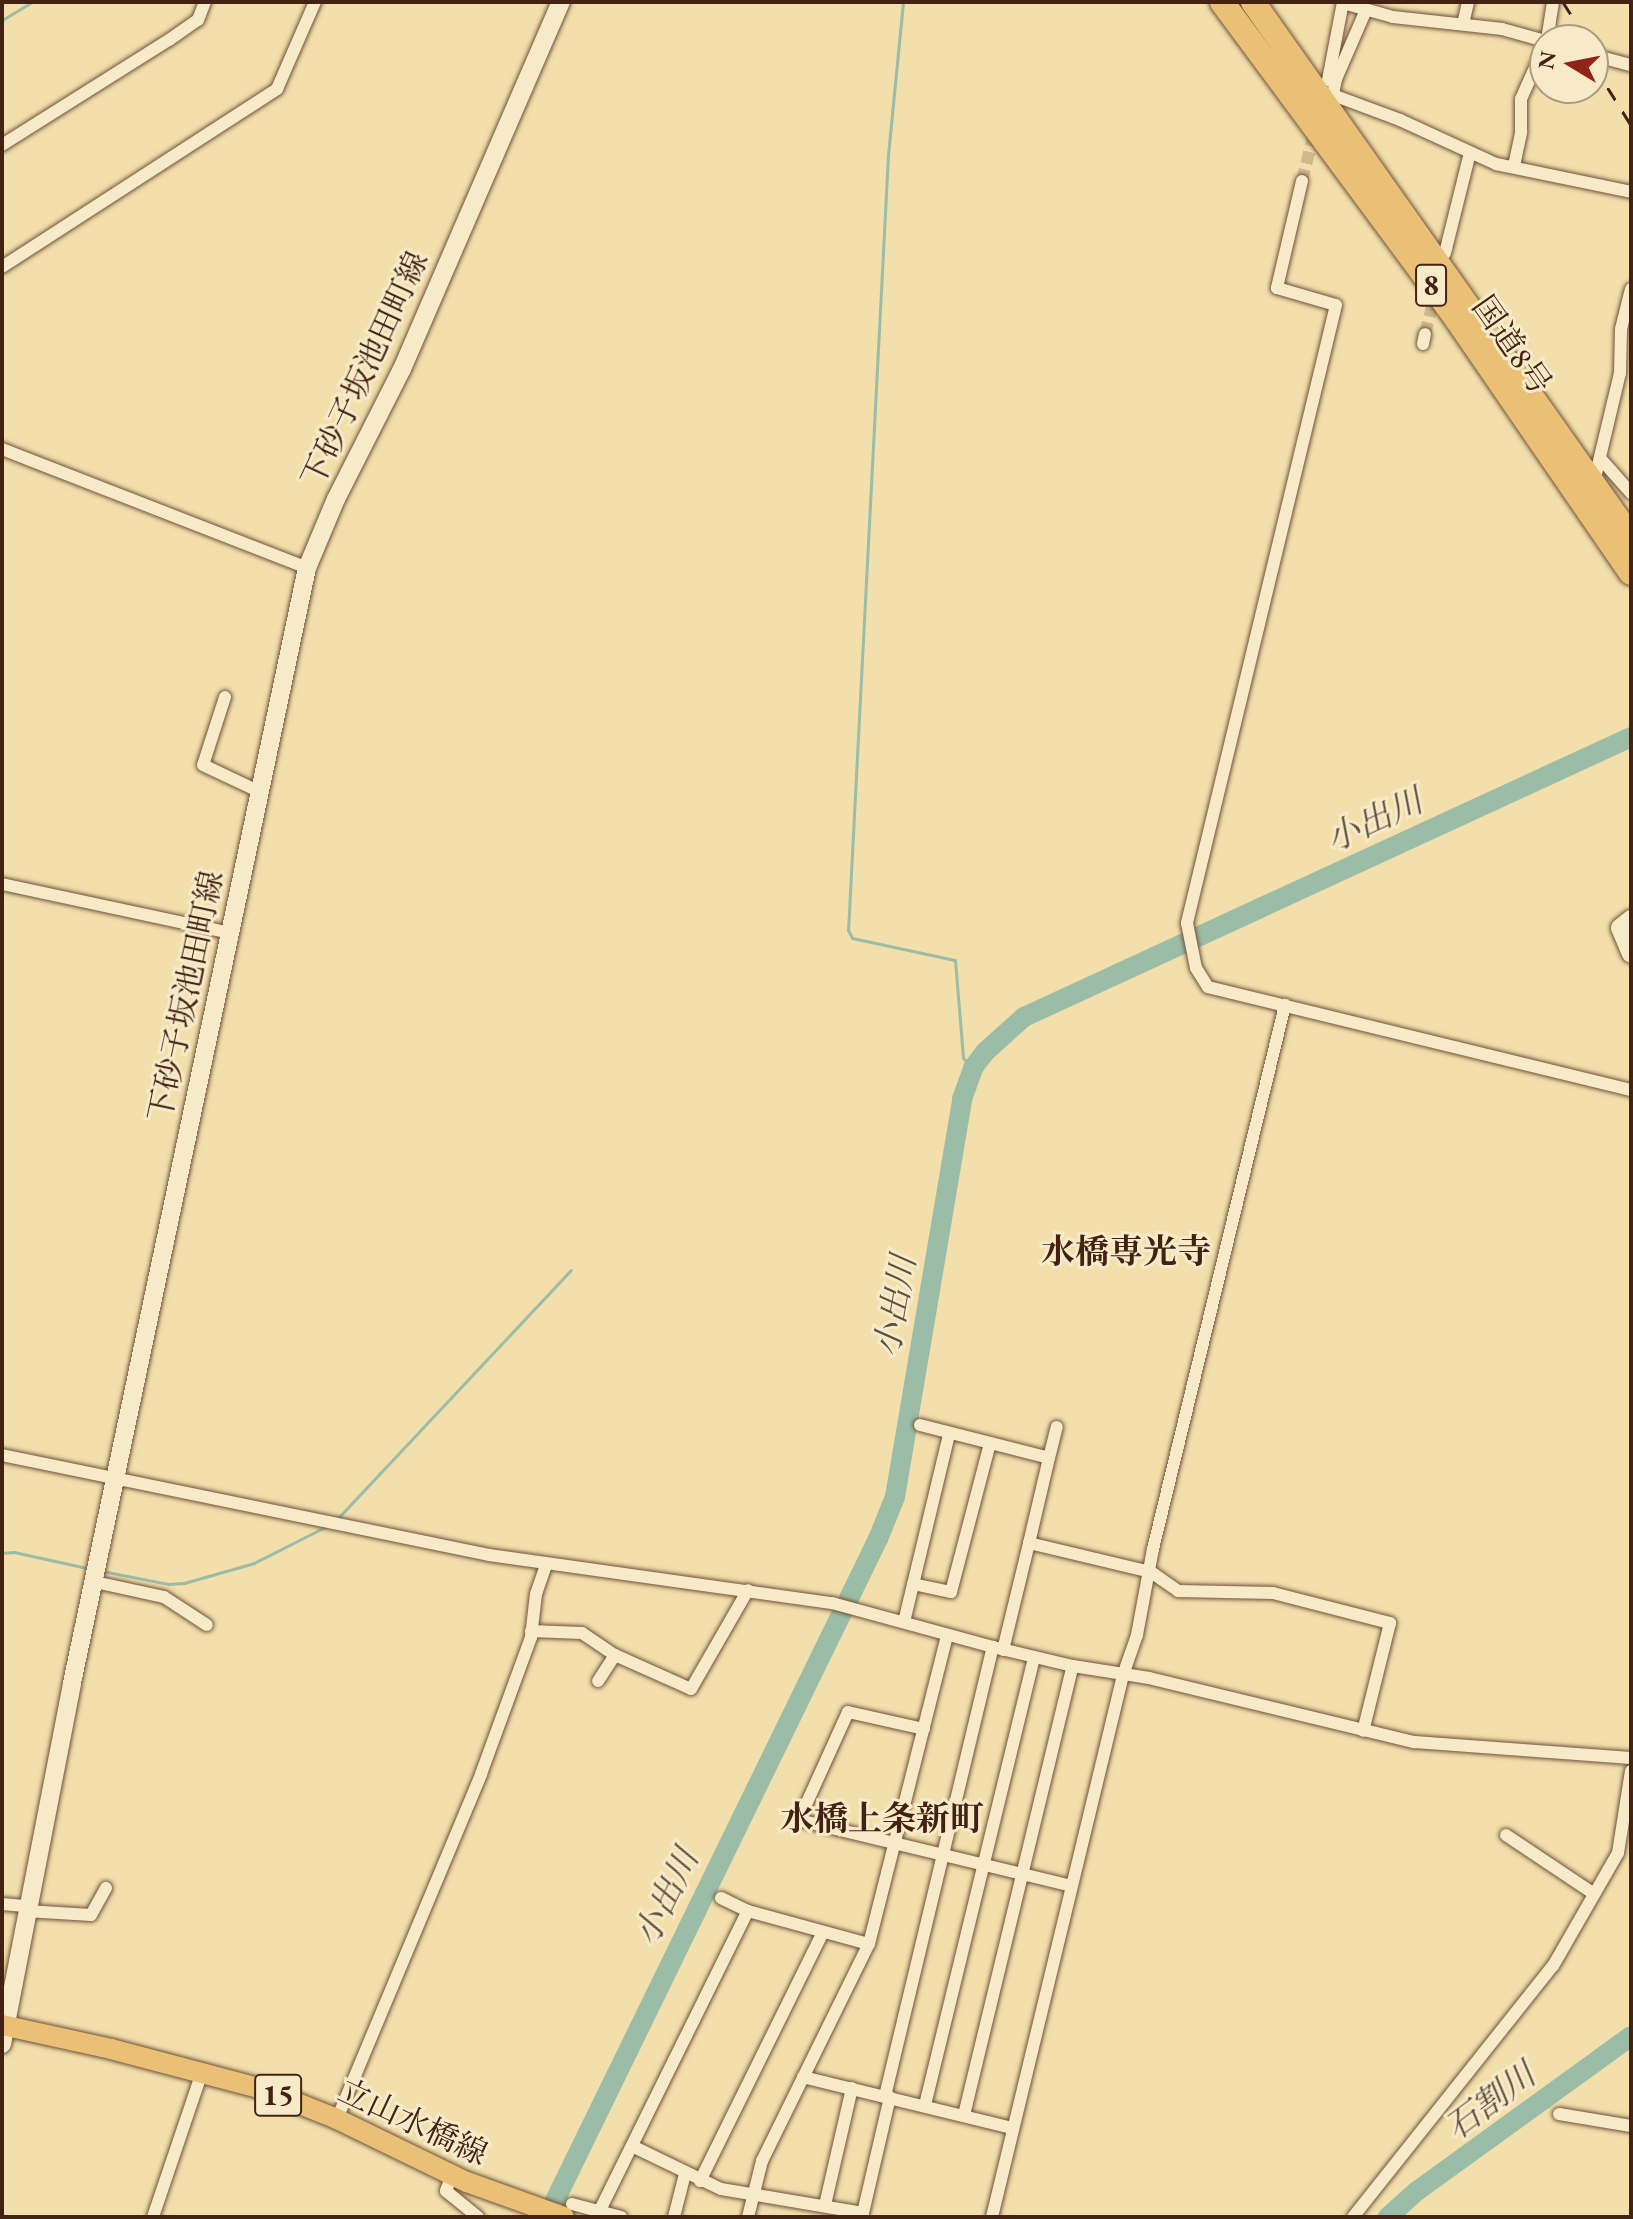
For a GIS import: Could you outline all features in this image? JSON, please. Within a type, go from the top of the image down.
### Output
[{"type":"highway","name":"国道8号","points":[[1222,2],[1457,320],[1631,573]]},
{"type":"highway","name":"国道8号","points":[[1253,2],[1631,537]]},
{"type":"main road","name":"下砂子坂池田町線","points":[[4,2032],[27,1908],[307,568],[402,369],[561,2]]},
{"type":"main road","points":[[1631,919],[1620,928],[1631,954]]},
{"type":"main road","name":"立山水橋線","points":[[4,2032],[202,2072],[262,2089],[337,2119],[452,2175],[539,2209],[566,2212]]},
{"type":"street","points":[[2,145],[198,20],[205,2]]},
{"type":"street","points":[[2,267],[277,89],[315,2]]},
{"type":"street","points":[[1463,24],[1468,2]]},
{"type":"street","points":[[1549,24],[1553,2]]},
{"type":"street","points":[[1328,80],[1343,3],[1393,17],[1502,29],[1529,37]]},
{"type":"street","points":[[1366,10],[1336,79],[1333,95],[1400,120],[1470,153],[1631,192]]},
{"type":"street","points":[[1609,59],[1631,65]]},
{"type":"street","points":[[1514,166],[1521,132],[1521,99],[1529,81]]},
{"type":"street","points":[[1445,253],[1470,153]]},
{"type":"street","points":[[1302,181],[1277,288],[1336,305],[1187,923],[1196,968],[1208,987],[1631,1090]]},
{"type":"street","points":[[1593,486],[1620,373],[1621,329],[1631,289]]},
{"type":"street","points":[[2,449],[307,568]]},
{"type":"street","points":[[1600,458],[1631,493]]},
{"type":"street","points":[[225,697],[203,765],[260,792]]},
{"type":"street","points":[[2,884],[230,933]]},
{"type":"street","points":[[992,2217],[1123,1675],[1137,1635],[1153,1549],[1285,1005]]},
{"type":"street","points":[[920,1425],[1049,1458]]},
{"type":"street","points":[[632,2146],[700,2181],[753,2195],[863,2213],[942,1857],[1029,1543],[1057,1427]]},
{"type":"street","points":[[904,1622],[949,1434]]},
{"type":"street","points":[[913,1584],[951,1592],[990,1443]]},
{"type":"street","points":[[2,1455],[546,1565],[832,1603],[1034,1657],[1149,1678],[1363,1731],[1444,1746],[1631,1758]]},
{"type":"street","points":[[1029,1543],[1151,1572],[1178,1591],[1192,1594],[1273,1593],[1390,1623],[1363,1731]]},
{"type":"street","points":[[337,2119],[481,1774],[531,1631],[536,1594],[546,1565]]},
{"type":"street","points":[[95,1582],[164,1597],[207,1625]]},
{"type":"street","points":[[531,1631],[582,1633],[615,1655],[691,1689],[748,1590]]},
{"type":"street","points":[[748,2217],[762,2161],[869,1944],[947,1635]]},
{"type":"street","points":[[598,1681],[615,1655]]},
{"type":"street","points":[[925,2105],[1034,1657]]},
{"type":"street","points":[[964,2115],[1073,1666]]},
{"type":"street","points":[[924,1729],[848,1712],[799,1820],[895,1846],[1071,1886]]},
{"type":"street","points":[[1353,2217],[1553,1966],[1618,1853],[1631,1771]]},
{"type":"street","points":[[1506,1835],[1594,1894]]},
{"type":"street","points":[[2,1904],[91,1915],[106,1888]]},
{"type":"street","points":[[721,1898],[748,1911],[869,1944]]},
{"type":"street","points":[[599,2212],[748,1911]]},
{"type":"street","points":[[700,2181],[823,1932]]},
{"type":"street","points":[[153,2217],[202,2072]]},
{"type":"street","points":[[803,2077],[1013,2128]]},
{"type":"street","points":[[825,2205],[852,2088]]},
{"type":"street","points":[[1559,2114],[1631,2126]]},
{"type":"street","points":[[674,2217],[685,2174]]},
{"type":"street","points":[[452,2175],[446,2191],[478,2217]]},
{"type":"street","points":[[566,2212],[599,2212],[621,2217]]},
{"type":"waterway","points":[[2,20],[32,2]]},
{"type":"waterway","points":[[903,2],[888,155],[848,930],[852,938],[955,960],[963,1058],[973,1068]]},
{"type":"waterway","name":"小出川","points":[[547,2217],[878,1539],[895,1497],[962,1099],[973,1068],[985,1052],[1024,1017],[1631,737]]},
{"type":"waterway","points":[[338,1518],[571,1270]]},
{"type":"waterway","points":[[102,1571],[168,1584],[184,1583],[254,1563],[329,1525]]},
{"type":"waterway","points":[[2,1553],[14,1552],[91,1569]]},
{"type":"waterway","name":"石割川","points":[[1388,2217],[1417,2191],[1631,2036]]},
{"type":"tunnel","points":[[1302,181],[1315,129]]},
{"type":"tunnel","points":[[1425,334],[1436,291]]},
{"type":"railway","points":[[1563,2],[1577,24]]},
{"type":"railway","points":[[1609,90],[1631,125]]},
{"type":"district","name":"水橋専光寺","points":[[1126,1252]]},
{"type":"district","name":"水橋上条新町","points":[[882,1819]]}]
